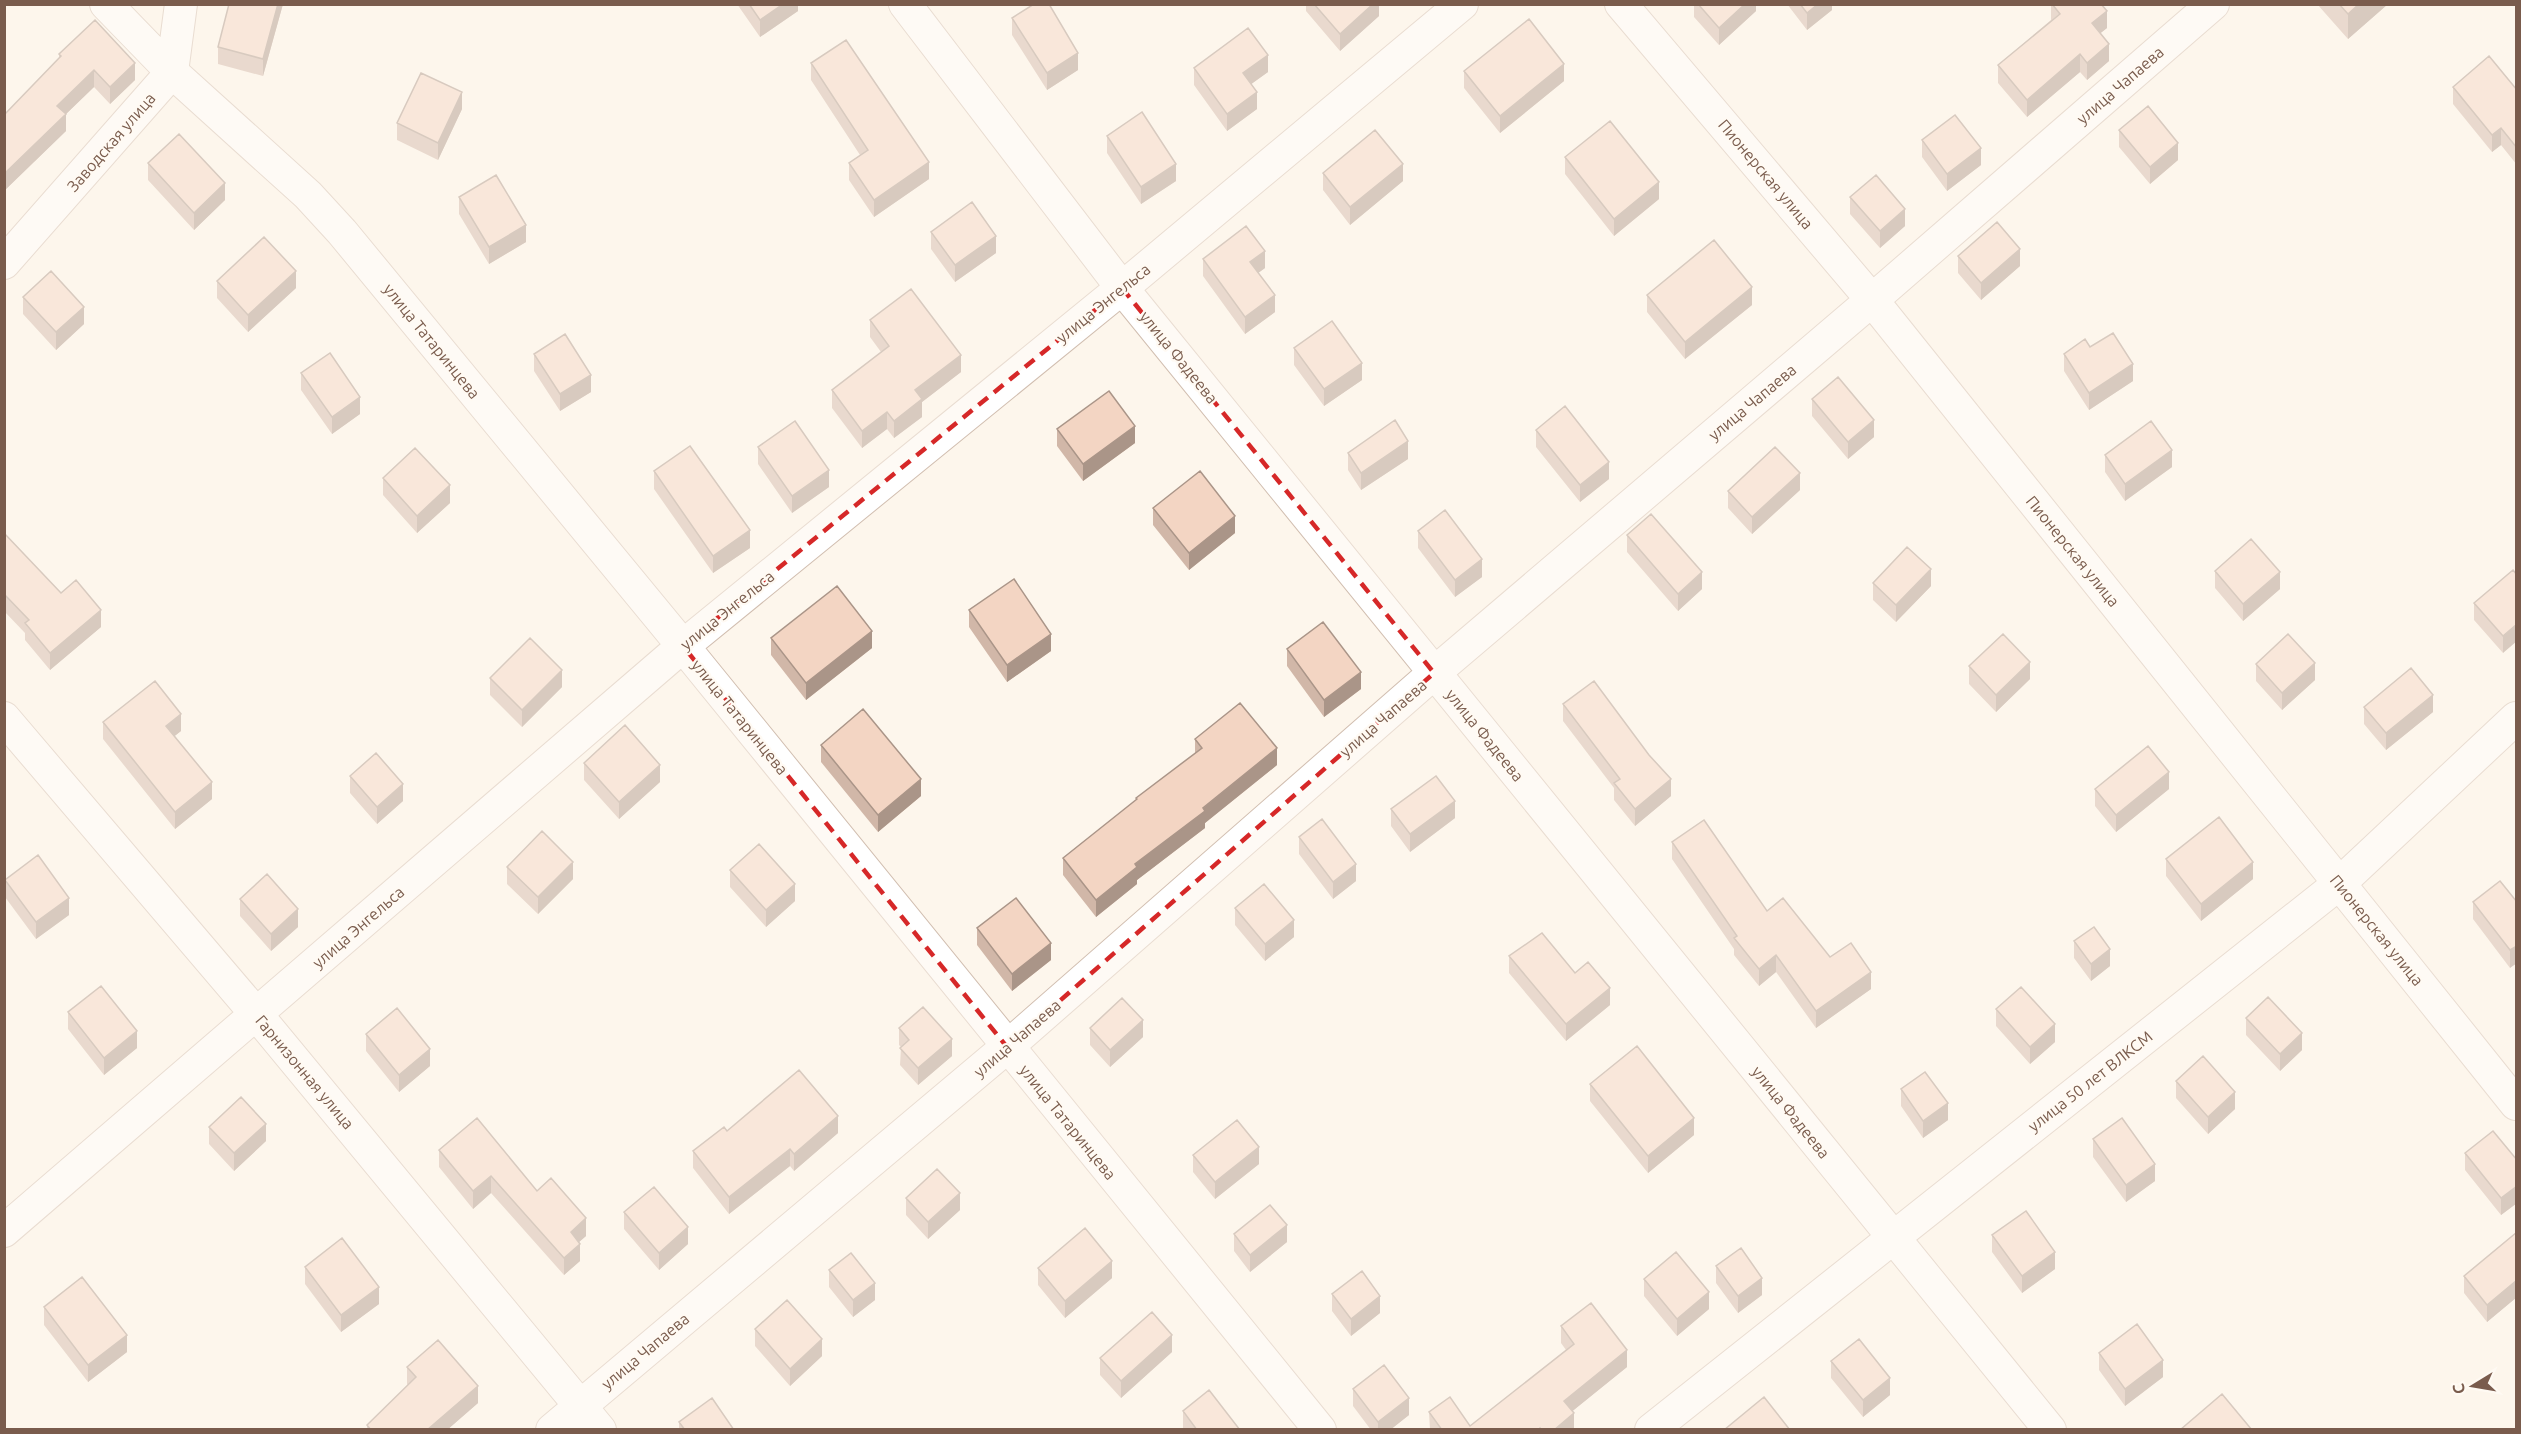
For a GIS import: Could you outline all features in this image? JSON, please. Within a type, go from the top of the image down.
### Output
[{"type":"street","name":"улица Татаринцева","points":[[106,4],[172,72],[308,195],[342,232],[683,645],[1320,1430]]},
{"type":"street","points":[[172,72],[181,4]]},
{"type":"street","name":"улица Фадеева","points":[[905,4],[1122,288],[2050,1430]]},
{"type":"street","name":"улица Энгельса","points":[[4,1230],[257,1015],[683,645],[1122,288],[1462,4]]},
{"type":"street","name":"Пионерская улица","points":[[1621,4],[1872,300],[2517,1104]]},
{"type":"street","name":"улица Чапаева","points":[[552,1430],[1007,1047],[1434,673],[1872,300],[2213,4]]},
{"type":"street","name":"Заводская улица","points":[[4,263],[172,72]]},
{"type":"street","name":"Гарнизонная улица","points":[[4,718],[257,1015],[600,1430]]},
{"type":"street","name":"улица 50 лет ВЛКСМ","points":[[1651,1430],[2340,884],[2517,718]]},
{"type":"highlighted area","points":[[1122,288],[1434,673],[1007,1047],[683,646]]},
{"type":"building","points":[[229,4],[278,4],[263,59],[218,47]]},
{"type":"building","points":[[749,4],[783,4],[760,20]]},
{"type":"building","points":[[1034,4],[1049,4],[1078,53],[1047,73],[1012,18]]},
{"type":"building","points":[[1314,4],[1373,4],[1340,34]]},
{"type":"building","points":[[1698,4],[1745,4],[1719,28]]},
{"type":"building","points":[[1800,4],[1818,4],[1807,13]]},
{"type":"building","points":[[2052,4],[2101,4],[2107,11],[2092,23],[2109,44],[2087,63],[2080,54],[2027,100],[1998,65],[2060,14]]},
{"type":"building","points":[[2339,4],[2359,4],[2348,14]]},
{"type":"building","points":[[1529,19],[1564,64],[1500,116],[1464,71]]},
{"type":"building","points":[[95,20],[135,63],[110,87],[94,70],[57,106],[66,114],[4,174],[4,115],[61,56],[59,54]]},
{"type":"building","points":[[1248,28],[1268,55],[1243,73],[1257,92],[1227,114],[1194,68]]},
{"type":"building","points":[[846,40],[929,162],[874,200],[849,163],[868,150],[811,63]]},
{"type":"building","points":[[2489,56],[2517,90],[2517,148],[2501,128],[2492,135],[2453,87]]},
{"type":"building","points":[[421,73],[462,92],[438,143],[397,123]]},
{"type":"building","points":[[2148,106],[2178,143],[2150,167],[2119,130]]},
{"type":"building","points":[[1142,112],[1176,164],[1141,187],[1107,136]]},
{"type":"building","points":[[1955,115],[1981,148],[1947,174],[1922,140]]},
{"type":"building","points":[[1610,121],[1659,182],[1614,219],[1565,157]]},
{"type":"building","points":[[1375,130],[1403,164],[1350,207],[1323,173]]},
{"type":"building","points":[[179,134],[225,183],[194,213],[148,163]]},
{"type":"building","points":[[496,175],[526,225],[489,247],[459,197]]},
{"type":"building","points":[[1876,175],[1905,209],[1880,231],[1850,197]]},
{"type":"building","points":[[972,202],[996,236],[955,265],[931,232]]},
{"type":"building","points":[[1997,222],[2020,249],[1981,283],[1958,256]]},
{"type":"building","points":[[1246,226],[1265,251],[1250,262],[1275,295],[1245,317],[1203,259]]},
{"type":"building","points":[[264,237],[296,271],[248,315],[217,281]]},
{"type":"building","points":[[1714,240],[1752,287],[1685,342],[1647,295]]},
{"type":"building","points":[[51,271],[84,307],[56,332],[23,297]]},
{"type":"building","points":[[911,289],[961,355],[915,390],[922,399],[894,421],[887,412],[862,431],[832,390],[889,346],[870,320]]},
{"type":"building","points":[[1332,321],[1362,363],[1324,389],[1294,348]]},
{"type":"building","points":[[2113,333],[2133,364],[2089,393],[2064,354],[2085,339],[2090,347]]},
{"type":"building","points":[[565,334],[591,375],[560,394],[534,354]]},
{"type":"building","points":[[330,353],[360,397],[332,417],[301,373]]},
{"type":"building","points":[[1838,377],[1874,420],[1848,442],[1812,399]]},
{"type":"building","points":[[1109,391],[1135,426],[1083,464],[1057,429]]},
{"type":"building","points":[[1565,406],[1609,462],[1580,485],[1536,430]]},
{"type":"building","points":[[1395,420],[1408,441],[1361,473],[1348,453]]},
{"type":"building","points":[[795,421],[829,470],[792,496],[758,447]]},
{"type":"building","points":[[2151,421],[2172,450],[2125,484],[2105,455]]},
{"type":"building","points":[[690,446],[750,530],[713,556],[654,471]]},
{"type":"building","points":[[1775,447],[1800,473],[1752,517],[1728,491]]},
{"type":"building","points":[[415,448],[450,485],[417,516],[383,478]]},
{"type":"building","points":[[1200,471],[1235,516],[1189,553],[1153,508]]},
{"type":"building","points":[[1445,510],[1482,559],[1455,580],[1418,531]]},
{"type":"building","points":[[1651,514],[1702,572],[1678,594],[1627,535]]},
{"type":"building","points":[[4,533],[61,593],[76,580],[101,610],[50,653],[25,623],[29,620],[4,594]]},
{"type":"building","points":[[2251,539],[2280,572],[2243,604],[2215,571]]},
{"type":"building","points":[[1907,547],[1931,569],[1896,605],[1873,583]]},
{"type":"building","points":[[2513,570],[2517,575],[2517,624],[2503,636],[2474,603]]},
{"type":"building","points":[[1014,579],[1051,634],[1007,665],[969,610]]},
{"type":"building","points":[[837,586],[872,631],[806,683],[771,638]]},
{"type":"building","points":[[1323,622],[1361,672],[1324,700],[1287,649]]},
{"type":"building","points":[[2003,634],[2030,662],[1996,695],[1969,666]]},
{"type":"building","points":[[2288,634],[2315,663],[2282,693],[2256,664]]},
{"type":"building","points":[[530,638],[562,670],[522,710],[490,678]]},
{"type":"building","points":[[2411,668],[2433,695],[2386,733],[2364,707]]},
{"type":"building","points":[[155,681],[181,714],[166,726],[212,782],[175,812],[103,722]]},
{"type":"building","points":[[1594,681],[1649,755],[1671,779],[1635,809],[1614,783],[1620,779],[1563,704]]},
{"type":"building","points":[[1240,703],[1277,748],[1203,808],[1205,811],[1135,864],[1137,867],[1096,900],[1063,858],[1202,748],[1195,739]]},
{"type":"building","points":[[863,709],[921,779],[878,815],[821,745]]},
{"type":"building","points":[[625,725],[660,765],[619,802],[584,763]]},
{"type":"building","points":[[2148,746],[2169,772],[2116,815],[2095,789]]},
{"type":"building","points":[[376,753],[403,784],[377,807],[350,776]]},
{"type":"building","points":[[1436,776],[1455,801],[1410,834],[1391,809]]},
{"type":"building","points":[[2219,817],[2253,862],[2201,904],[2166,859]]},
{"type":"building","points":[[1322,819],[1356,864],[1333,882],[1299,837]]},
{"type":"building","points":[[1704,820],[1767,911],[1783,898],[1830,957],[1851,943],[1871,972],[1816,1011],[1776,955],[1759,969],[1734,938],[1737,936],[1672,842]]},
{"type":"building","points":[[542,831],[573,862],[538,897],[507,867]]},
{"type":"building","points":[[759,844],[795,884],[766,910],[730,870]]},
{"type":"building","points":[[38,855],[69,898],[36,922],[5,880]]},
{"type":"building","points":[[267,874],[298,909],[271,934],[240,899]]},
{"type":"building","points":[[2500,881],[2517,902],[2517,946],[2510,950],[2473,902]]},
{"type":"building","points":[[1264,884],[1294,920],[1265,944],[1235,908]]},
{"type":"building","points":[[1016,898],[1051,943],[1012,974],[977,928]]},
{"type":"building","points":[[2094,927],[2110,949],[2091,964],[2074,941]]},
{"type":"building","points":[[1542,933],[1575,973],[1588,962],[1610,988],[1566,1024],[1509,956]]},
{"type":"building","points":[[101,986],[137,1031],[104,1058],[68,1012]]},
{"type":"building","points":[[2021,987],[2055,1024],[2030,1047],[1996,1009]]},
{"type":"building","points":[[2268,997],[2302,1033],[2280,1054],[2246,1018]]},
{"type":"building","points":[[1122,998],[1143,1020],[1110,1050],[1090,1028]]},
{"type":"building","points":[[923,1007],[952,1039],[918,1068],[900,1048],[909,1040],[899,1028]]},
{"type":"building","points":[[397,1008],[430,1049],[399,1075],[366,1034]]},
{"type":"building","points":[[1637,1046],[1694,1118],[1648,1156],[1590,1084]]},
{"type":"building","points":[[2203,1056],[2235,1092],[2208,1117],[2176,1081]]},
{"type":"building","points":[[799,1070],[838,1116],[794,1154],[790,1149],[729,1197],[693,1151],[724,1127],[727,1131]]},
{"type":"building","points":[[1925,1072],[1948,1103],[1923,1121],[1901,1089]]},
{"type":"building","points":[[241,1097],[266,1124],[234,1153],[209,1127]]},
{"type":"building","points":[[477,1118],[537,1191],[551,1178],[586,1218],[571,1232],[580,1244],[564,1258],[491,1176],[473,1191],[439,1150]]},
{"type":"building","points":[[2122,1118],[2155,1164],[2126,1185],[2093,1139]]},
{"type":"building","points":[[1237,1120],[1259,1147],[1215,1182],[1193,1155]]},
{"type":"building","points":[[2493,1131],[2517,1160],[2517,1186],[2501,1198],[2465,1153]]},
{"type":"building","points":[[937,1169],[960,1193],[928,1222],[906,1198]]},
{"type":"building","points":[[654,1187],[688,1227],[659,1253],[624,1212]]},
{"type":"building","points":[[1270,1205],[1287,1225],[1250,1255],[1234,1234]]},
{"type":"building","points":[[2026,1211],[2055,1252],[2022,1276],[1992,1235]]},
{"type":"building","points":[[1085,1228],[1112,1261],[1065,1301],[1038,1268]]},
{"type":"building","points":[[2517,1232],[2517,1280],[2487,1305],[2464,1276]]},
{"type":"building","points":[[342,1238],[379,1287],[341,1315],[305,1267]]},
{"type":"building","points":[[1741,1248],[1762,1278],[1738,1296],[1716,1266]]},
{"type":"building","points":[[1676,1252],[1709,1292],[1677,1319],[1644,1279]]},
{"type":"building","points":[[851,1253],[875,1283],[853,1300],[829,1270]]},
{"type":"building","points":[[1362,1271],[1380,1296],[1351,1319],[1332,1294]]},
{"type":"building","points":[[82,1277],[127,1335],[88,1365],[44,1307]]},
{"type":"building","points":[[787,1300],[822,1339],[790,1369],[755,1329]]},
{"type":"building","points":[[1591,1303],[1627,1350],[1564,1401],[1574,1413],[1554,1430],[1541,1430],[1540,1428],[1538,1430],[1442,1430],[1429,1412],[1450,1397],[1470,1426],[1574,1344],[1561,1326]]},
{"type":"building","points":[[1152,1312],[1172,1335],[1121,1381],[1100,1358]]},
{"type":"building","points":[[2137,1324],[2163,1360],[2125,1389],[2099,1353]]},
{"type":"building","points":[[1859,1339],[1890,1378],[1863,1400],[1831,1361]]},
{"type":"building","points":[[438,1340],[478,1386],[427,1430],[371,1430],[367,1425],[416,1377],[407,1367]]},
{"type":"building","points":[[1384,1365],[1409,1398],[1378,1422],[1353,1389]]},
{"type":"building","points":[[1209,1390],[1240,1430],[1197,1430],[1183,1411]]},
{"type":"building","points":[[2222,1394],[2252,1430],[2180,1430]]},
{"type":"building","points":[[1764,1397],[1790,1430],[1724,1430]]},
{"type":"building","points":[[712,1398],[734,1430],[685,1430],[679,1422]]}]
